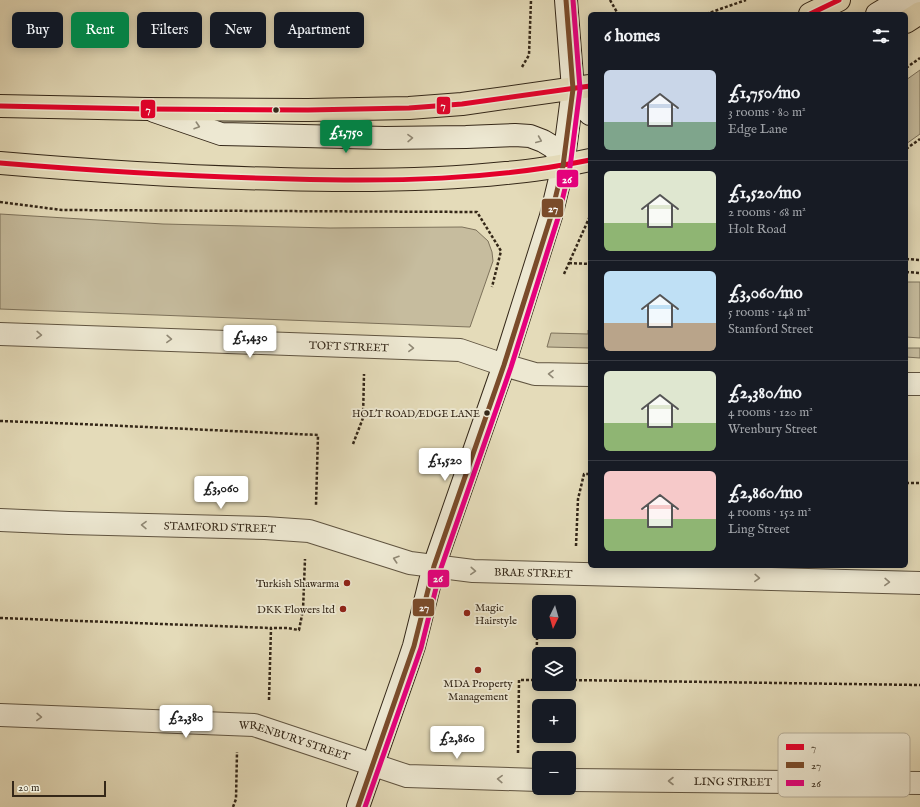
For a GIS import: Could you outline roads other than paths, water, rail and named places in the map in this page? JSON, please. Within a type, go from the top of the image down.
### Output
[{"type":"highway","points":[[814,12],[839,0]]},
{"type":"highway","points":[[908,21],[920,13]]},
{"type":"highway","points":[[0,106],[308,110],[409,108],[462,104],[582,88]]},
{"type":"highway","points":[[0,163],[76,169],[222,177],[338,180],[435,178],[507,173],[563,166],[588,160]]},
{"type":"street","points":[[358,807],[412,652],[434,566],[504,365],[551,216],[582,88],[566,0]]},
{"type":"street","points":[[879,12],[892,4],[912,0]]},
{"type":"street","points":[[582,88],[578,102],[588,112]]},
{"type":"street","points":[[147,109],[221,134],[385,138],[515,135],[530,136],[553,147],[559,155],[563,166]]},
{"type":"street","name":"TOFT STREET","points":[[0,334],[460,350],[535,374],[588,375]]},
{"type":"street","points":[[908,384],[920,384]]},
{"type":"street","name":"STAMFORD STREET","points":[[0,520],[265,528],[310,532],[410,563],[434,566]]},
{"type":"street","name":"BRAE STREET","points":[[434,566],[473,571],[920,583]]},
{"type":"street","name":"WRENBURY STREET","points":[[0,715],[249,726],[372,764]]},
{"type":"street","points":[[372,764],[407,776],[529,780]]},
{"type":"street","name":"LING STREET","points":[[576,780],[778,782]]},
{"type":"street","name":"LING STREET","points":[[910,783],[920,783]]},
{"type":"place","name":"HOLT ROAD/EDGE LANE","points":[[487,413]]},
{"type":"place","name":"Turkish Shawarma","points":[[347,583]]},
{"type":"place","name":"DKK Flowers ltd","points":[[343,609]]},
{"type":"place","name":"Magic Hairstyle","points":[[467,613]]},
{"type":"place","name":"MDA Property Management","points":[[478,670]]}]
